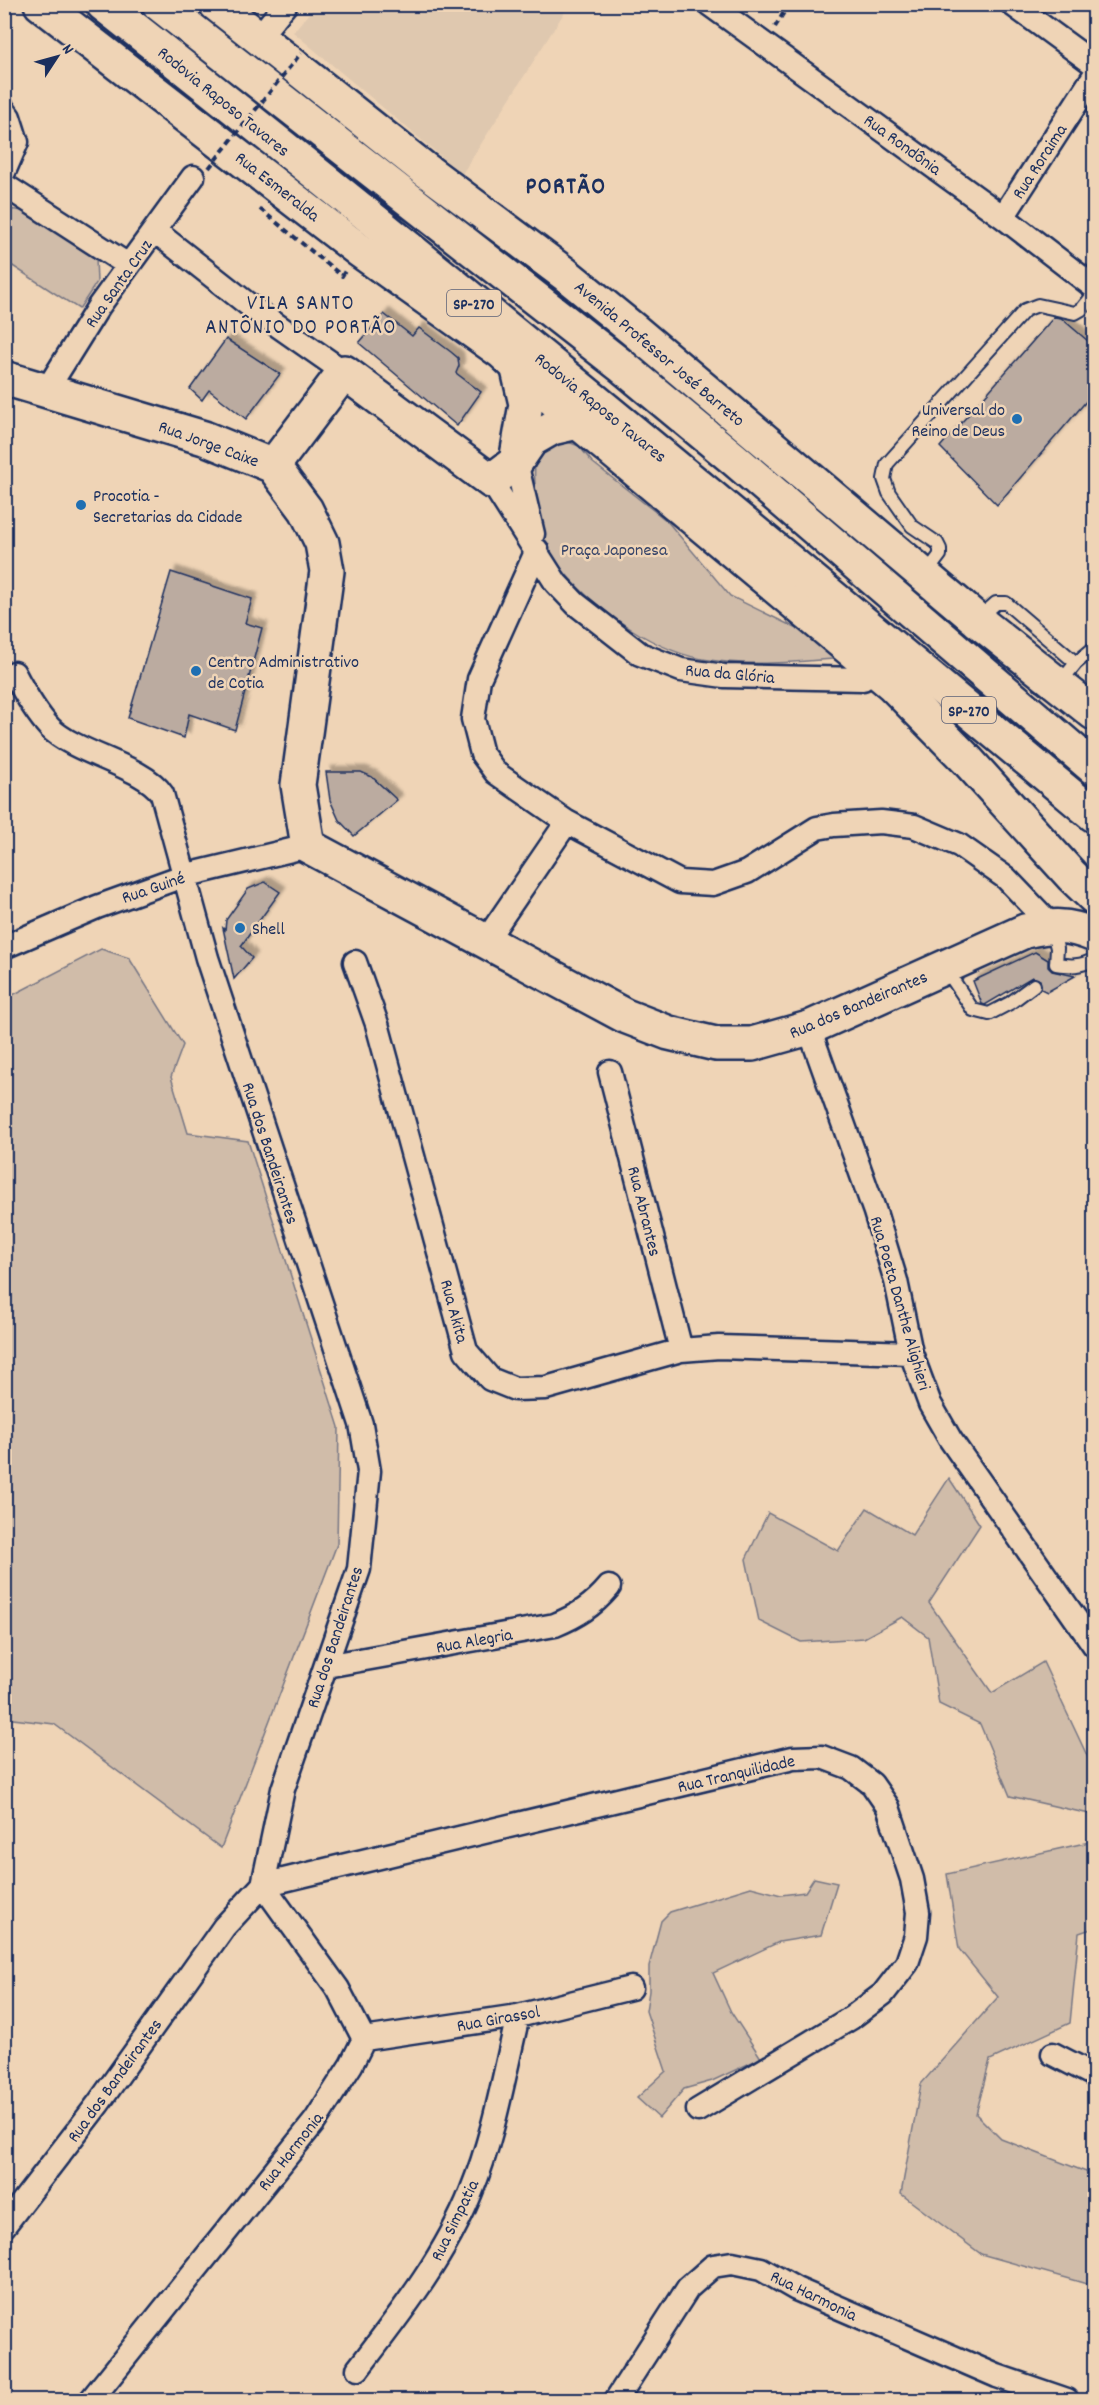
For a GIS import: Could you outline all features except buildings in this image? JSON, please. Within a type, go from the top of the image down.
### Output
[{"type":"main road","name":"Rua Esmeralda","points":[[41,4],[359,250],[502,352],[516,365]]},
{"type":"main road","name":"Rodovia Raposo Tavares","points":[[103,4],[404,246],[1095,815]]},
{"type":"main road","name":"Rodovia Raposo Tavares","points":[[159,4],[623,367],[1095,768]]},
{"type":"main road","name":"Avenida Professor José Barreto","points":[[216,4],[423,168],[565,274],[977,620],[1067,674],[1095,713]]},
{"type":"main road","points":[[516,365],[578,422],[968,761],[1087,885]]},
{"type":"main road","points":[[504,471],[526,404],[516,365]]},
{"type":"main road","points":[[273,466],[344,372],[504,471]]},
{"type":"main road","name":"Rua Jorge Caixe","points":[[4,378],[204,438],[273,466],[306,510],[322,543],[327,571],[298,785],[308,846]]},
{"type":"main road","points":[[504,471],[531,440],[552,428],[578,422]]},
{"type":"main road","name":"Rua dos Bandeirantes","points":[[308,846],[625,1016],[669,1034],[716,1044],[752,1044],[809,1028],[1025,931],[1051,925]]},
{"type":"main road","points":[[1051,925],[1095,935]]},
{"type":"street","points":[[258,38],[286,4]]},
{"type":"street","name":"Rua Rondônia","points":[[710,4],[1003,217],[1095,287]]},
{"type":"street","points":[[1012,4],[1095,64]]},
{"type":"street","name":"Rua Roraima","points":[[1003,217],[1095,76]]},
{"type":"street","points":[[4,110],[9,117],[17,142],[4,172]]},
{"type":"street","name":"Rua Santa Cruz","points":[[46,391],[99,306],[128,265],[201,172]]},
{"type":"street","points":[[4,185],[128,265]]},
{"type":"street","points":[[155,231],[254,309],[344,372]]},
{"type":"street","points":[[504,471],[537,550],[479,680],[473,719],[482,754],[496,773],[567,822],[680,882],[713,884],[747,872],[818,828],[881,822],[914,826],[959,845],[1006,878],[1051,925]]},
{"type":"street","points":[[504,471],[537,550]]},
{"type":"street","name":"Rua da Glória","points":[[537,550],[556,583],[576,604],[640,654],[681,670],[724,676],[877,681]]},
{"type":"street","name":"Rua dos Bandeirantes","points":[[4,2226],[98,2104],[224,1927],[263,1885],[283,1789],[359,1569],[369,1471],[361,1424],[207,958],[162,794],[149,781],[67,741],[50,729],[31,704],[14,673]]},
{"type":"street","points":[[485,942],[567,822]]},
{"type":"street","name":"Rua Guiné","points":[[4,947],[97,907],[183,876],[308,846]]},
{"type":"street","name":"Rua Akita","points":[[355,962],[377,1024],[466,1351],[490,1379],[515,1389],[546,1388],[681,1350],[719,1347],[911,1353]]},
{"type":"street","name":"Rua Poeta Danthe Alighieri","points":[[809,1028],[875,1212],[896,1281],[911,1353],[930,1404],[950,1439],[1095,1645]]},
{"type":"street","name":"Rua Abrantes","points":[[610,1072],[681,1350]]},
{"type":"street","name":"Rua Alegria","points":[[326,1666],[555,1626],[582,1614],[609,1587]]},
{"type":"street","name":"Rua Tranquilidade","points":[[263,1885],[793,1758],[822,1757],[851,1768],[872,1784],[888,1807],[912,1879],[918,1912],[916,1936],[907,1963],[883,1994],[851,2018],[698,2110]]},
{"type":"street","points":[[263,1885],[338,1989],[364,2039]]},
{"type":"street","name":"Rua Girassol","points":[[364,2039],[518,2016],[631,1988]]},
{"type":"street","name":"Rua Simpatia","points":[[358,2368],[438,2257],[471,2193],[492,2127],[518,2016]]},
{"type":"street","name":"Rua Harmonia","points":[[91,2400],[315,2121],[351,2065],[364,2039]]},
{"type":"street","points":[[1053,2054],[1095,2075]]},
{"type":"street","name":"Rua Harmonia","points":[[616,2400],[688,2288],[713,2266],[732,2263],[761,2269],[796,2289],[986,2371],[1067,2400]]},
{"type":"lane","points":[[924,576],[940,555],[940,549],[937,543],[912,526],[890,493],[884,479],[887,464],[1025,310],[1038,305],[1075,313],[1082,309],[1095,294]]},
{"type":"lane","points":[[1067,674],[1095,648]]},
{"type":"lane","points":[[1051,925],[1057,948],[1056,964],[1072,967],[1095,959]]},
{"type":"lane","points":[[944,967],[973,1010],[989,1014],[1010,1003],[1034,985]]},
{"type":"path","points":[[764,42],[789,4]]},
{"type":"path","points":[[201,172],[301,53]]},
{"type":"shaded area","points":[[316,5],[569,5],[462,174],[293,32]]},
{"type":"green space","points":[[4,209],[33,213],[55,223],[96,258],[97,282],[79,309],[5,261]]},
{"type":"green space","name":"Praça Japonesa","points":[[557,438],[579,446],[592,462],[667,521],[730,596],[816,638],[844,658],[756,663],[702,659],[681,654],[660,645],[639,634],[598,605],[579,588],[551,554],[541,524],[536,498],[535,465],[541,448]]},
{"type":"green space","points":[[101,949],[129,958],[183,1045],[171,1077],[188,1133],[248,1141],[339,1427],[337,1544],[221,1848],[54,1724],[5,1718],[5,999]]},
{"type":"green space","points":[[949,1478],[980,1525],[929,1603],[992,1693],[1043,1662],[1092,1766],[1094,1764],[1094,1815],[1010,1796],[980,1724],[939,1704],[928,1637],[902,1617],[864,1638],[801,1642],[759,1621],[746,1559],[768,1513],[838,1551],[867,1508],[912,1535]]},
{"type":"green space","points":[[1094,1841],[1094,1928],[1079,1933],[1070,2023],[990,2060],[976,2114],[1001,2139],[1094,2175],[1094,2286],[981,2254],[901,2194],[921,2084],[998,1997],[959,1949],[947,1874]]},
{"type":"green space","points":[[814,1878],[837,1883],[821,1935],[779,1942],[713,1973],[731,2012],[761,2058],[712,2081],[684,2089],[659,2118],[637,2098],[666,2071],[646,2011],[649,1966],[661,1921],[670,1912],[751,1887],[781,1895],[805,1892]]},
{"type":"place","name":"Universal do Reino de Deus","points":[[1017,419]]},
{"type":"place","name":"Procotia - Secretarias da Cidade","points":[[81,505]]},
{"type":"place","name":"Centro Administrativo de Cotia","points":[[196,671]]},
{"type":"place","name":"Shell","points":[[240,928]]},
{"type":"district","name":"PORTÃO","points":[[566,185]]},
{"type":"district","name":"VILA SANTO ANTÔNIO DO PORTÃO","points":[[301,314]]}]
